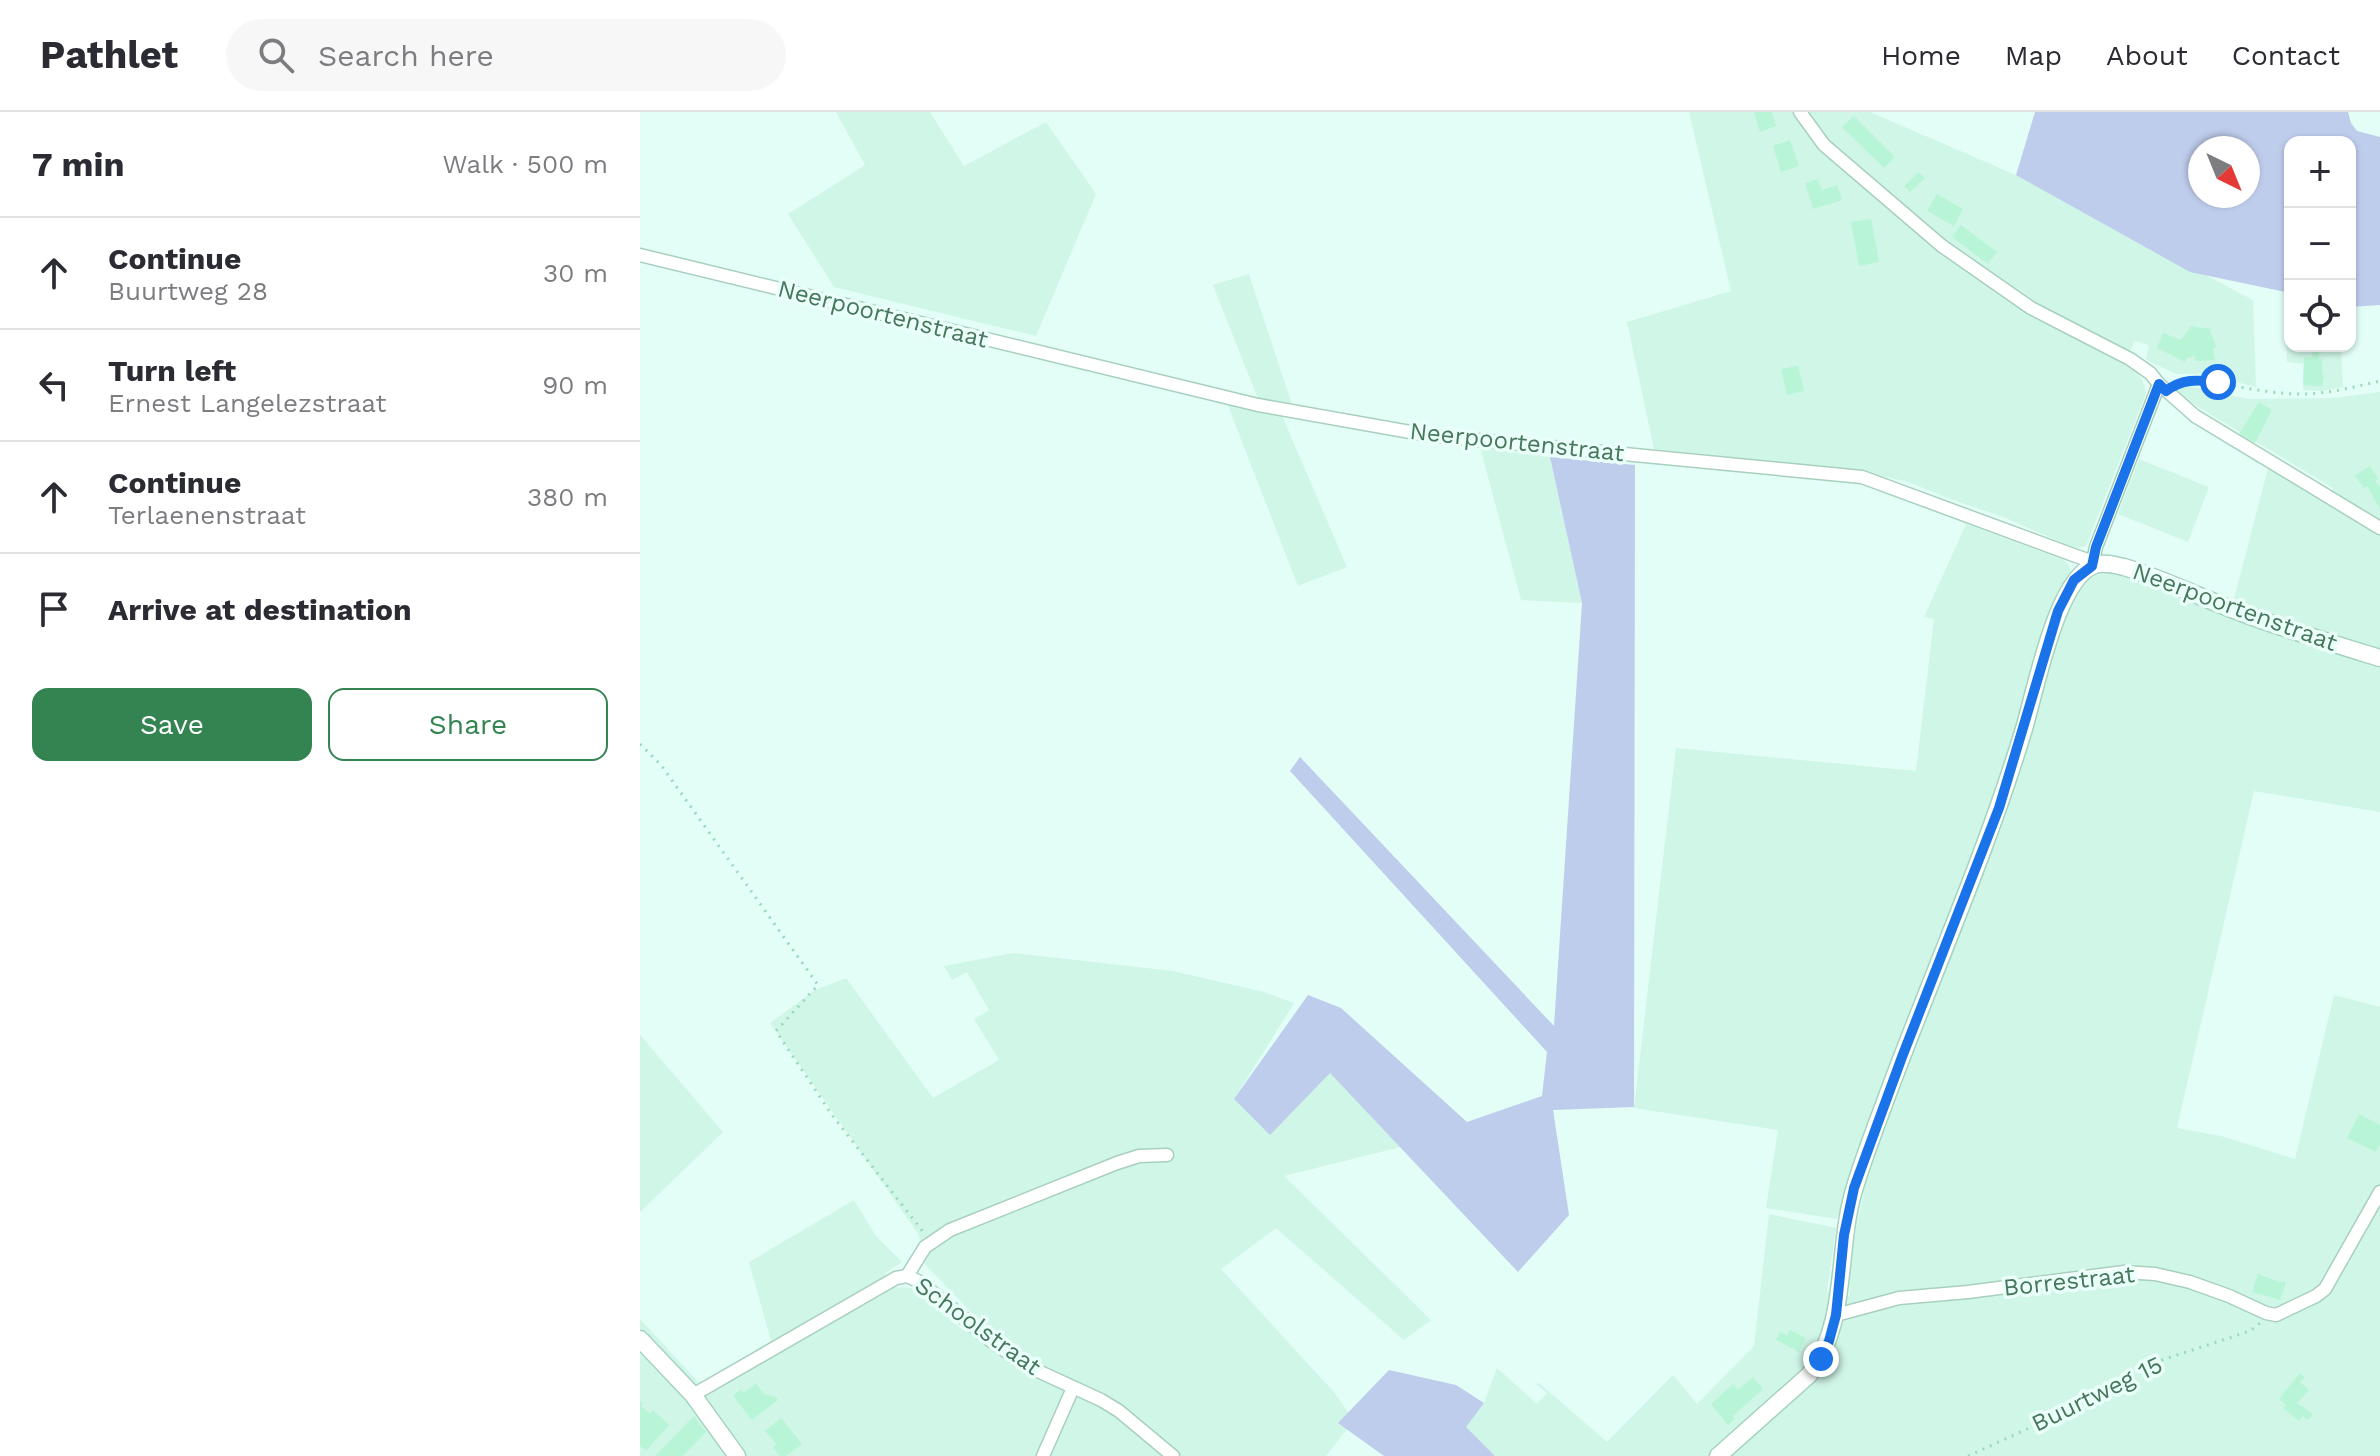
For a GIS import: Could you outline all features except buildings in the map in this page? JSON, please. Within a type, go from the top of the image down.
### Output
[{"type":"street","points":[[1800,112],[1824,145],[1942,246],[2031,308],[2130,359],[2150,373],[2162,388],[2195,416],[2380,528]]},
{"type":"street","name":"Neerpoortenstraat","points":[[640,255],[1258,405],[1427,435],[1862,477],[2076,556],[2092,566],[2103,563],[2124,567],[2243,614],[2380,658]]},
{"type":"street","points":[[1718,1456],[1809,1375],[1829,1341],[1836,1315],[1844,1235],[1854,1188],[1907,1042],[1999,808],[2058,611],[2074,580],[2092,566],[2096,547],[2162,388]]},
{"type":"street","points":[[907,1276],[916,1259],[931,1243],[950,1230],[1117,1163],[1139,1156],[1167,1155]]},
{"type":"street","points":[[2266,1313],[2276,1315],[2325,1289],[2380,1192]]},
{"type":"street","name":"Borrestraat","points":[[1836,1315],[1899,1298],[2124,1272],[2155,1274],[2190,1282],[2266,1313]]},
{"type":"street","name":"Schoolstraat","points":[[693,1395],[896,1278],[907,1276],[920,1282],[1027,1366],[1119,1411],[1173,1456]]},
{"type":"street","points":[[640,1339],[693,1395],[737,1456]]},
{"type":"street","points":[[1043,1456],[1073,1388]]},
{"type":"path","points":[[2162,388],[2190,379],[2302,394],[2380,381]]},
{"type":"path","points":[[640,744],[661,765],[818,985],[776,1031],[832,1115],[931,1243]]},
{"type":"path","name":"Buurtweg 15","points":[[1968,1456],[2027,1429],[2144,1366],[2250,1331],[2260,1324],[2266,1313]]},
{"type":"shaded area","points":[[836,112],[930,112],[964,166],[1046,122],[1096,194],[1036,336],[834,287],[788,214],[865,165]]},
{"type":"shaded area","points":[[1689,112],[1870,112],[2016,175],[2253,300],[2256,387],[2204,374],[2176,374],[2146,360],[2149,345],[2135,341],[2123,364],[2142,379],[2146,393],[2086,546],[2078,548],[2068,545],[2062,559],[2069,565],[2080,588],[2092,576],[2111,572],[2233,617],[2234,599],[2268,468],[2330,504],[2333,488],[2190,402],[2177,391],[2184,385],[2248,399],[2334,398],[2380,392],[2380,812],[2254,791],[2177,1128],[2221,1136],[2295,1159],[2334,995],[2380,1007],[2380,1456],[1495,1456],[1465,1427],[1484,1403],[1497,1368],[1537,1404],[1547,1393],[1536,1384],[1539,1383],[1607,1442],[1673,1375],[1697,1404],[1754,1346],[1769,1214],[1836,1228],[1827,1290],[1850,1296],[1849,1275],[1854,1238],[1864,1193],[1847,1185],[1837,1219],[1766,1208],[1778,1130],[1634,1108],[1676,748],[1916,771],[1934,619],[1924,617],[1966,524],[2061,559],[2067,545],[2006,518],[1908,482],[1855,470],[1654,449],[1627,322],[1731,291]]},
{"type":"shaded area","points":[[2035,112],[2348,112],[2357,131],[2380,137],[2380,305],[2356,307],[2356,136],[2284,136],[2284,292],[2190,272],[2016,175]]},
{"type":"shaded area","points":[[1249,274],[1292,405],[1277,404],[1347,567],[1298,586],[1225,398],[1262,409],[1213,285]]},
{"type":"shaded area","points":[[2287,352],[2341,352],[2343,387],[2322,391],[2303,390],[2304,364],[2287,362]]},
{"type":"shaded area","points":[[1480,447],[1550,457],[1582,603],[1521,600]]},
{"type":"shaded area","points":[[1550,457],[1635,465],[1634,1107],[1553,1110],[1569,1215],[1518,1272],[1330,1073],[1270,1135],[1234,1099],[1308,995],[1341,1008],[1467,1122],[1542,1096],[1547,1052],[1290,771],[1300,757],[1554,1026],[1582,603]]},
{"type":"shaded area","points":[[2139,459],[2209,487],[2188,542],[2118,514]]},
{"type":"shaded area","points":[[1013,953],[1173,971],[1264,992],[1294,1003],[1234,1099],[1270,1134],[1329,1072],[1437,1138],[1284,1176],[1431,1320],[1404,1340],[1276,1228],[1221,1269],[1333,1391],[1354,1420],[1326,1456],[640,1456],[640,1319],[700,1384],[771,1341],[749,1262],[854,1200],[876,1236],[902,1262],[885,1273],[892,1287],[912,1288],[963,1330],[969,1310],[922,1261],[919,1235],[770,1023],[815,990],[846,978],[933,1098],[999,1060],[974,1019],[989,1010],[967,972],[952,980],[944,966]]},
{"type":"shaded area","points":[[640,1035],[723,1132],[640,1212]]},
{"type":"shaded area","points":[[1389,1370],[1456,1385],[1484,1403],[1466,1427],[1495,1456],[1384,1456],[1338,1423]]},
{"type":"route","points":[[1821,1359],[1836,1315],[1844,1235],[1854,1188],[1999,808],[2058,611],[2074,580],[2092,566],[2096,547],[2159,384],[2166,391],[2174,384],[2190,379],[2218,382]]}]
